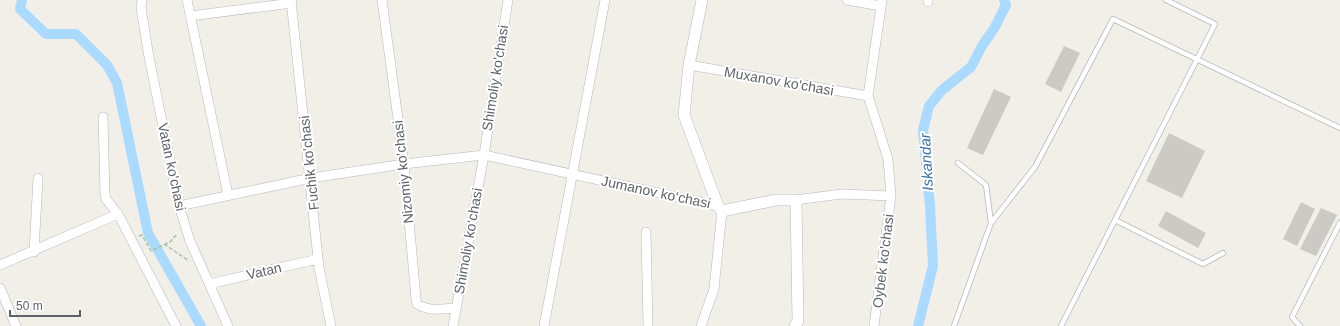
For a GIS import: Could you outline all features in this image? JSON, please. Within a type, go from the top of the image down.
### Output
[{"type":"street","name":"Vatan ko'chasi","points":[[142,0],[141,8],[148,57],[179,206],[190,241],[228,326]]},
{"type":"street","points":[[187,0],[228,195]]},
{"type":"street","name":"Nizomiy ko'chasi","points":[[382,0],[404,164],[417,304],[424,309],[433,310],[456,308]]},
{"type":"street","name":"Shimoliy ko'chasi","points":[[484,155],[508,0]]},
{"type":"street","points":[[544,326],[605,0]]},
{"type":"street","name":"Jumanov ko‘chasi","points":[[701,326],[714,289],[720,209],[684,115],[689,65],[702,0]]},
{"type":"street","points":[[847,0],[882,3]]},
{"type":"street","points":[[190,16],[292,1]]},
{"type":"street","name":"Fuchik ko'chasi","points":[[292,1],[318,259],[331,326]]},
{"type":"street","name":"Oybek ko'chasi","points":[[874,326],[891,196],[888,159],[868,96],[882,3]]},
{"type":"street","name":"Muxanov ko'chasi","points":[[689,65],[868,96]]},
{"type":"street","points":[[103,117],[106,200],[118,214],[176,326]]},
{"type":"street","name":"Jumanov ko‘chasi","points":[[179,206],[311,178],[404,164],[484,155],[573,174],[720,209]]},
{"type":"street","name":"Shimoliy ko‘chasi","points":[[453,326],[484,155]]},
{"type":"street","points":[[34,252],[38,178]]},
{"type":"street","name":"Oybek ko'chasi","points":[[796,200],[841,194],[891,196]]},
{"type":"street","points":[[720,209],[776,200],[796,200],[798,320],[795,326]]},
{"type":"street","points":[[0,266],[118,214]]},
{"type":"street","points":[[646,232],[648,326]]},
{"type":"street","name":"Vatan","points":[[209,284],[318,259]]},
{"type":"street","points":[[0,288],[16,326]]},
{"type":"lane","points":[[1061,326],[1215,24],[1166,0]]},
{"type":"lane","points":[[954,326],[991,223],[1035,167],[1113,19],[1340,128]]},
{"type":"lane","points":[[958,163],[986,185],[991,223]]},
{"type":"lane","points":[[1115,220],[1203,264],[1223,253]]},
{"type":"lane","points":[[1300,326],[1292,317],[1340,223]]},
{"type":"path","points":[[142,235],[150,251],[170,242],[184,222]]},
{"type":"path","points":[[164,244],[190,262]]},
{"type":"building","points":[[1064,46],[1080,53],[1061,92],[1045,84]]},
{"type":"building","points":[[994,89],[1011,97],[983,155],[967,148]]},
{"type":"building","points":[[1169,133],[1205,151],[1182,198],[1146,181]]},
{"type":"building","points":[[1301,202],[1315,209],[1297,246],[1283,239]]},
{"type":"building","points":[[1321,208],[1337,215],[1316,256],[1300,249]]},
{"type":"building","points":[[1166,211],[1206,233],[1198,248],[1158,226]]},
{"type":"waterway","points":[[22,0],[20,9],[46,34],[76,34],[107,65],[117,83],[148,233],[201,326]]},
{"type":"waterway","name":"Iskandar","points":[[918,326],[933,266],[930,206],[923,130],[929,106],[942,90],[971,67],[982,46],[995,27],[1006,5],[1004,0]]}]
